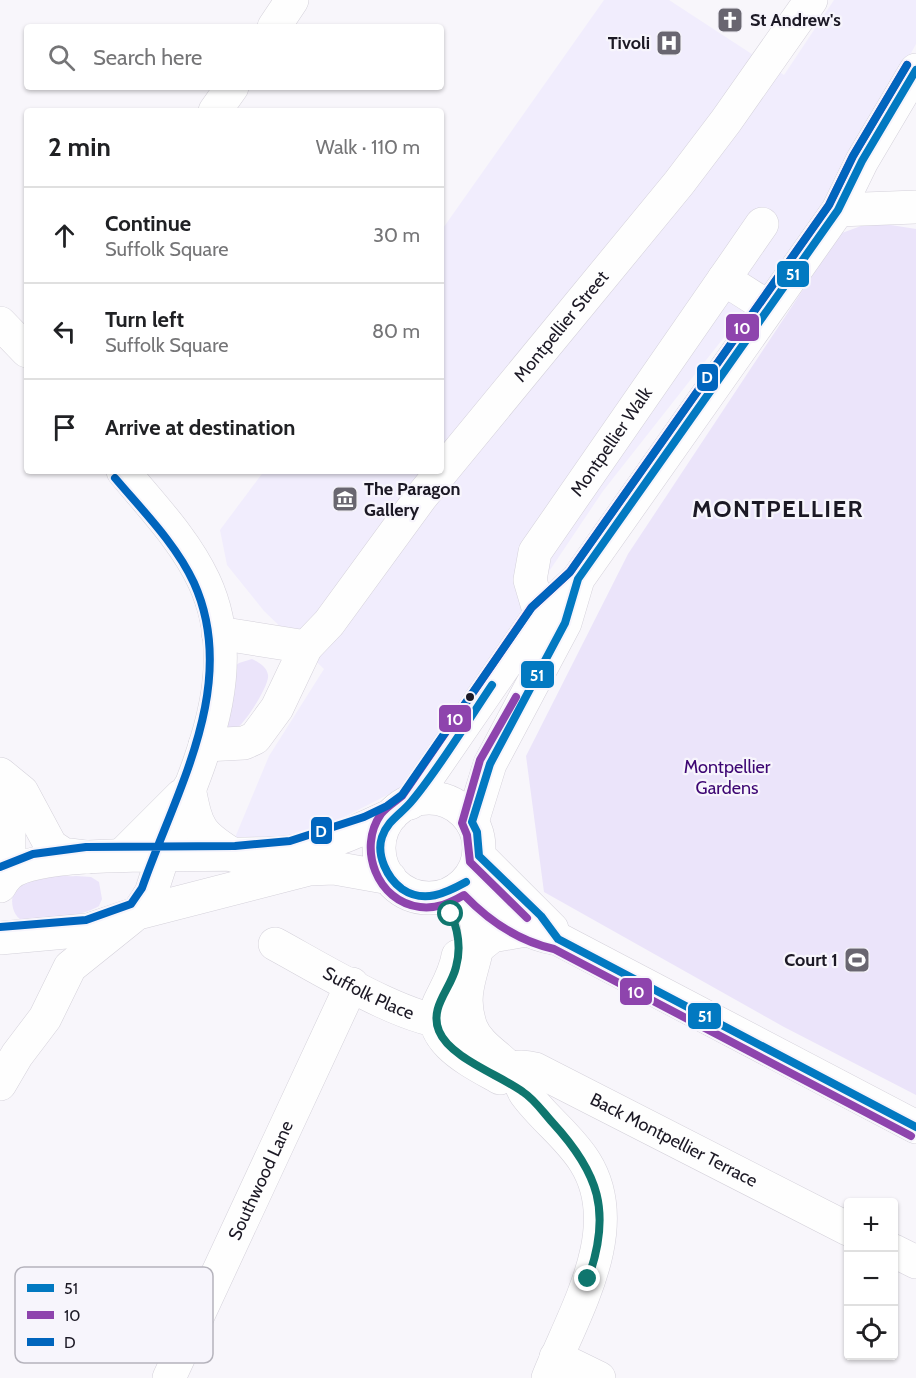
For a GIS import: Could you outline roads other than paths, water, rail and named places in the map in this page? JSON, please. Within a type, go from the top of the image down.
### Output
[{"type":"main road","points":[[276,24],[292,0]]},
{"type":"main road","name":"Montpellier Street","points":[[444,468],[679,183],[726,121],[811,0]]},
{"type":"main road","points":[[558,939],[541,916],[461,881],[411,895],[390,878],[384,869],[379,846],[381,835],[540,614],[578,579],[838,210],[862,161],[916,70]]},
{"type":"main road","points":[[217,108],[230,90]]},
{"type":"main road","points":[[838,210],[916,207]]},
{"type":"main road","name":"Montpellier Walk","points":[[540,614],[530,580],[535,552],[762,224]]},
{"type":"main road","points":[[723,279],[768,307]]},
{"type":"main road","points":[[0,323],[24,348]]},
{"type":"main road","points":[[2,1077],[45,1018],[70,968],[138,913],[151,893],[205,745],[221,672],[218,633],[205,581],[190,555],[125,474]]},
{"type":"main road","name":"Montpellier Street","points":[[205,745],[244,743],[255,738],[277,708],[306,647],[329,623],[439,474]]},
{"type":"main road","points":[[471,822],[490,764],[565,623],[578,579]]},
{"type":"main road","points":[[218,633],[306,647]]},
{"type":"main road","points":[[0,774],[22,792],[51,846],[63,854],[87,857]]},
{"type":"main road","points":[[189,788],[195,819],[207,838],[235,856]]},
{"type":"main road","points":[[123,854],[189,788]]},
{"type":"main road","points":[[2,882],[35,864],[87,857],[123,854],[235,856],[292,851],[340,837],[421,799],[444,801],[464,812],[477,832],[461,881],[455,924],[458,954],[456,968],[439,1004],[436,1023],[440,1034],[450,1046],[511,1079]]},
{"type":"main road","points":[[0,807],[9,833],[2,882]]},
{"type":"main road","points":[[14,937],[88,930],[138,913],[309,869],[334,868],[390,878]]},
{"type":"main road","points":[[461,881],[525,930],[558,939],[916,1127]]},
{"type":"main road","points":[[461,881],[474,916],[477,948],[465,991],[468,1020],[472,1031],[511,1079],[585,1162],[596,1184],[600,1211],[595,1259],[552,1368],[599,1378]]},
{"type":"main road","points":[[0,908],[3,918],[15,932],[14,937]]},
{"type":"main road","points":[[477,948],[492,936],[525,930]]},
{"type":"main road","points":[[14,937],[70,968]]},
{"type":"main road","name":"Suffolk Place","points":[[275,944],[402,1010],[436,1023],[468,1020]]},
{"type":"main road","name":"Southwood Lane","points":[[213,1283],[352,984]]},
{"type":"main road","name":"Back Montpellier Terrace","points":[[511,1079],[523,1065],[535,1068],[844,1226]]},
{"type":"main road","points":[[896,1252],[916,1262]]},
{"type":"main road","name":"Southwood Lane","points":[[169,1378],[176,1363]]},
{"type":"place","name":"St Andrew's","points":[[730,20]]},
{"type":"place","name":"Tivoli","points":[[669,43]]},
{"type":"place","name":"The Paragon Gallery","points":[[345,499]]},
{"type":"place","name":"Court 1","points":[[857,960]]},
{"type":"district","name":"MONTPELLIER","points":[[778,509]]},
{"type":"park label","name":"Montpellier Gardens","points":[[727,777]]}]
